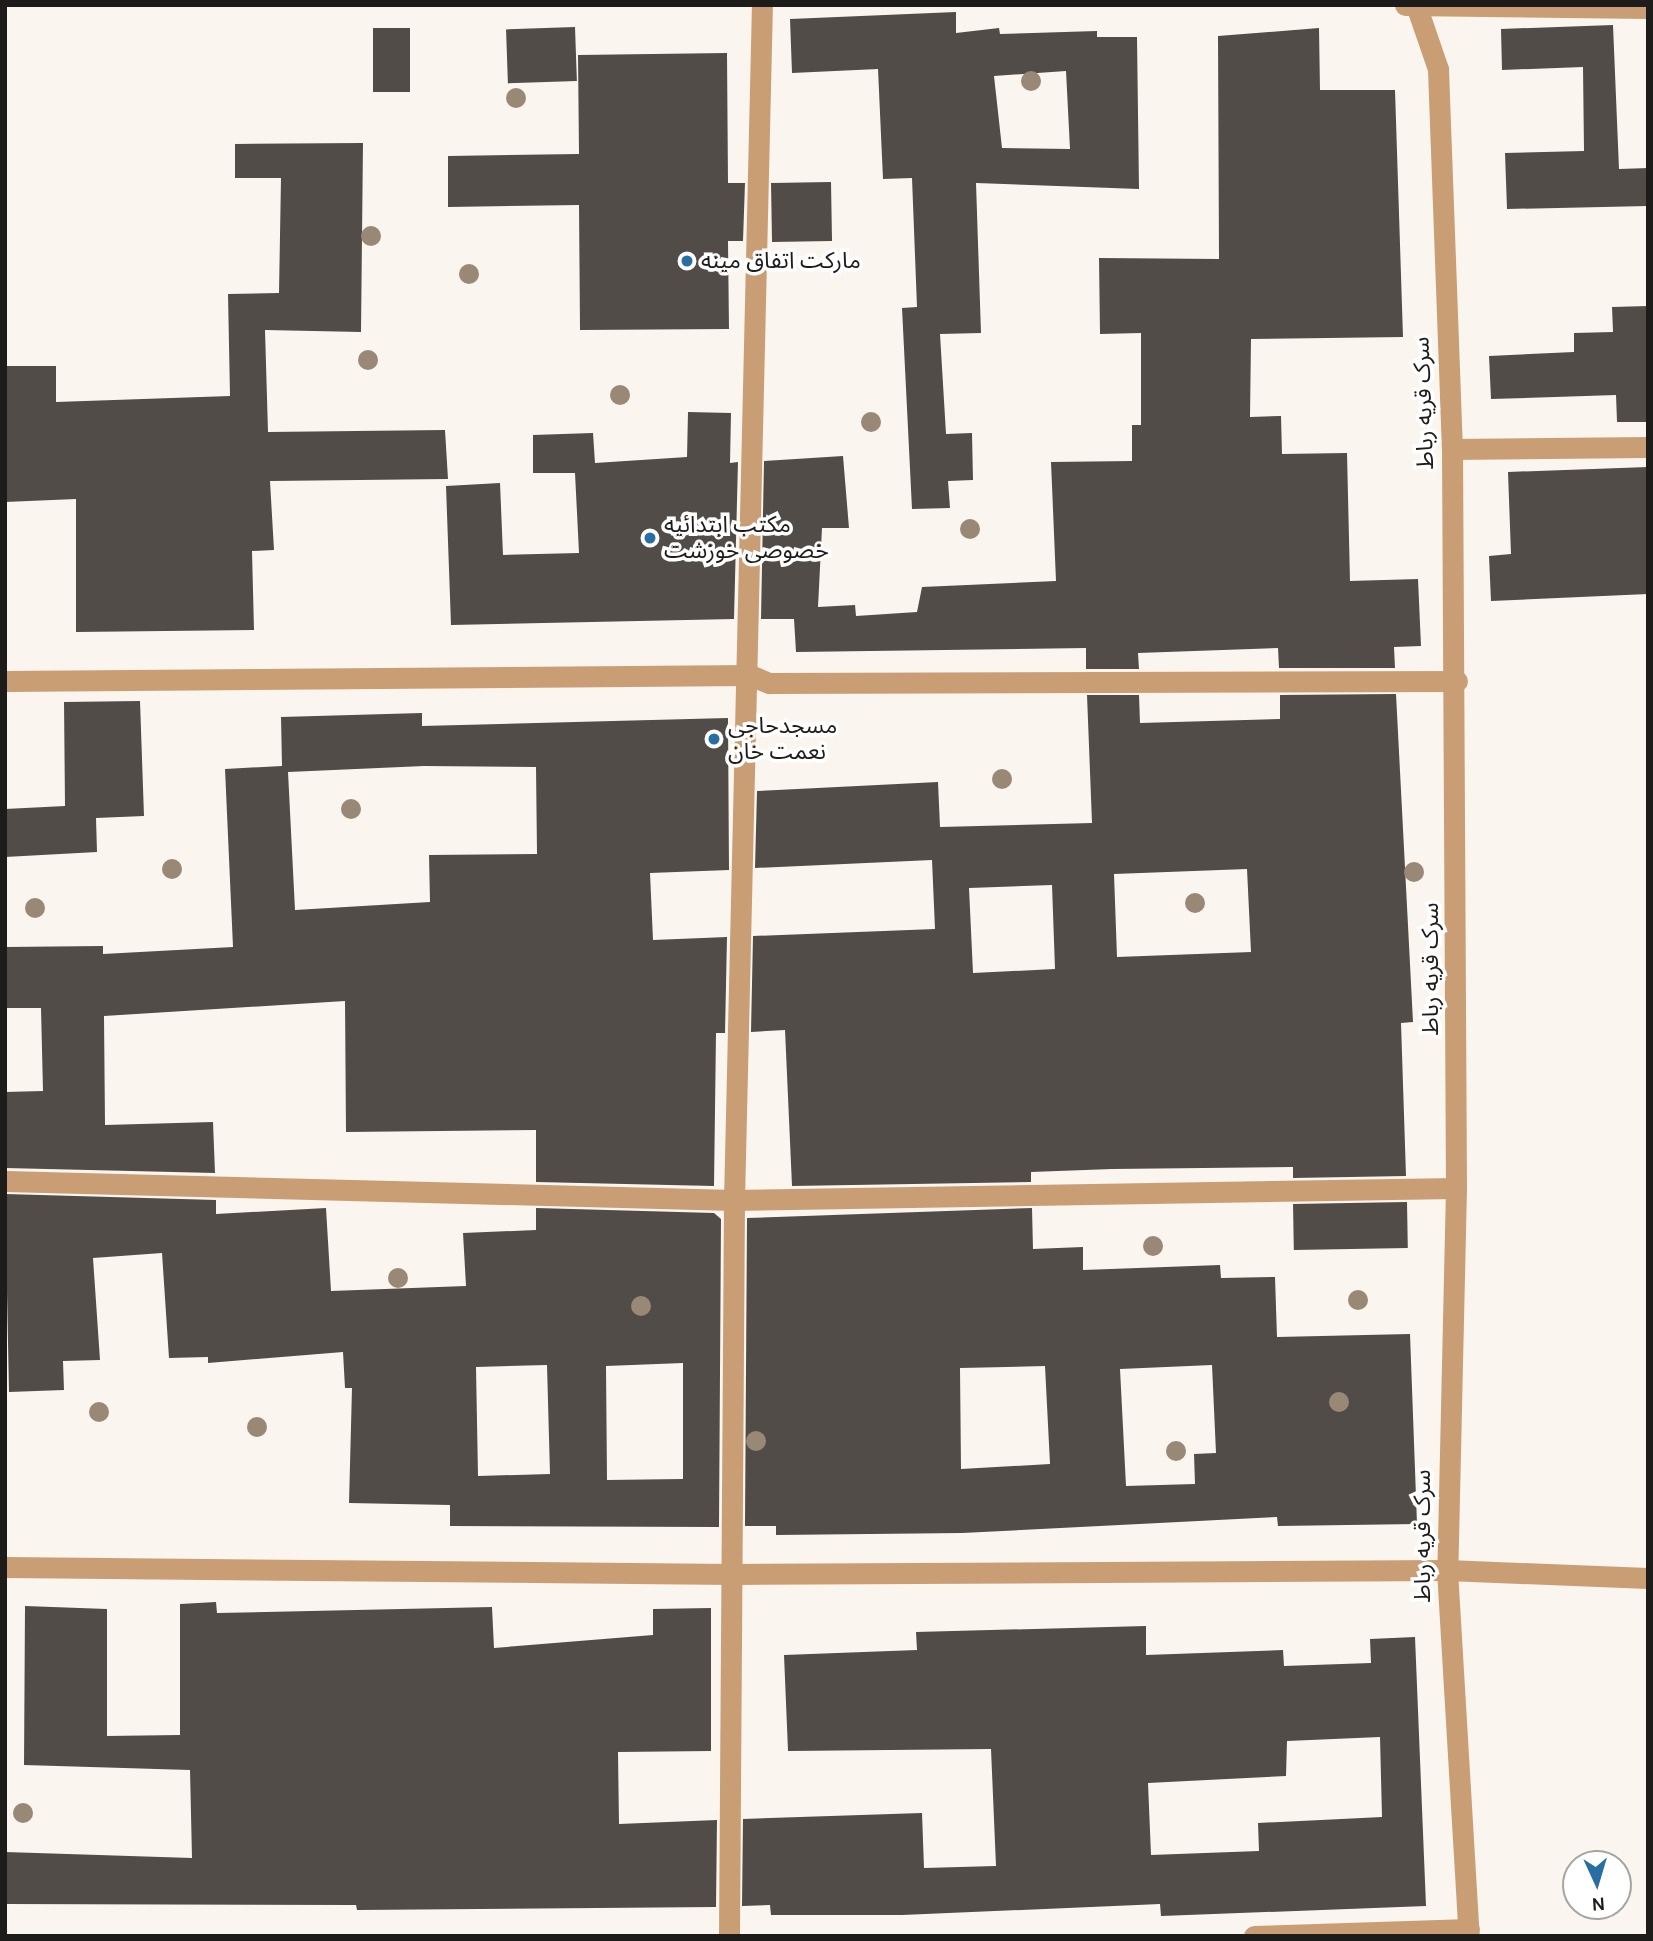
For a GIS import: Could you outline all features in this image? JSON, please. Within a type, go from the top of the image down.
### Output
[{"type":"street","points":[[729,1936],[734,1200],[750,675],[762,5]]},
{"type":"street","points":[[1403,5],[1648,8]]},
{"type":"street","name":"سرک قریه رباط","points":[[1416,5],[1438,69],[1452,449],[1457,681],[1456,1188],[1447,1570],[1469,1932]]},
{"type":"street","points":[[1452,449],[1648,447]]},
{"type":"street","points":[[5,681],[750,675],[769,683],[1457,681]]},
{"type":"street","points":[[5,1181],[734,1200],[1456,1188]]},
{"type":"street","points":[[5,1567],[731,1574],[1447,1570],[1648,1578]]},
{"type":"street","points":[[1254,1936],[1469,1932]]},
{"type":"building","points":[[956,12],[956,33],[999,28],[1000,34],[1097,31],[1097,37],[1137,37],[1139,189],[976,183],[981,333],[940,334],[946,434],[972,433],[973,480],[948,481],[950,508],[912,509],[902,308],[917,307],[912,178],[883,179],[878,69],[792,73],[790,19]],"holes":[[[1066,71],[1070,149],[1002,148],[994,76]]]},
{"type":"building","points":[[1613,25],[1619,169],[1648,168],[1648,206],[1507,209],[1505,153],[1584,151],[1583,67],[1502,70],[1501,29]]},
{"type":"building","points":[[575,27],[577,81],[508,83],[506,29]]},
{"type":"building","points":[[373,28],[410,28],[410,92],[373,92]]},
{"type":"building","points":[[1319,28],[1320,90],[1395,90],[1403,337],[1251,339],[1250,417],[1281,416],[1282,454],[1347,453],[1350,581],[1418,579],[1421,646],[1394,647],[1395,668],[1279,668],[1278,648],[1138,653],[1139,669],[1086,669],[1086,648],[796,652],[794,619],[761,619],[764,461],[843,456],[849,528],[822,528],[818,607],[855,605],[856,616],[917,612],[922,587],[1056,581],[1051,462],[1132,461],[1132,425],[1141,425],[1141,333],[1100,334],[1099,258],[1219,259],[1218,36]]},
{"type":"building","points":[[727,53],[728,183],[745,183],[743,241],[728,241],[729,329],[580,330],[579,205],[448,207],[448,156],[579,154],[578,55]]},
{"type":"building","points":[[363,143],[361,332],[265,330],[268,432],[445,430],[448,479],[270,481],[274,550],[252,551],[254,630],[76,632],[76,499],[5,502],[5,366],[56,366],[56,402],[230,396],[228,294],[279,293],[281,178],[235,178],[235,144]]},
{"type":"building","points":[[831,182],[832,241],[772,242],[771,183]]},
{"type":"building","points":[[1648,306],[1648,422],[1617,422],[1616,395],[1491,399],[1489,356],[1574,352],[1574,333],[1613,332],[1612,307]]},
{"type":"building","points":[[688,412],[731,413],[730,463],[738,462],[734,619],[451,625],[446,486],[500,483],[503,555],[579,553],[575,473],[533,473],[533,435],[593,433],[595,463],[687,457]]},
{"type":"building","points":[[1648,467],[1648,594],[1491,601],[1489,556],[1511,554],[1508,472]]},
{"type":"building","points":[[1396,694],[1413,1022],[1401,1023],[1406,1176],[1293,1178],[1293,1167],[1112,1169],[1031,1172],[1031,1182],[792,1186],[785,1030],[751,1032],[753,936],[935,929],[932,860],[755,868],[757,791],[938,782],[940,827],[1092,823],[1087,695],[1139,695],[1140,723],[1280,719],[1280,695]],"holes":[[[1247,869],[1251,952],[1117,957],[1114,874]],[[1052,885],[1055,969],[973,973],[969,888]]]},
{"type":"building","points":[[140,701],[144,816],[96,818],[97,852],[5,857],[5,809],[65,806],[64,702]]},
{"type":"building","points":[[422,713],[422,726],[728,718],[729,870],[650,873],[653,940],[727,937],[725,1033],[716,1033],[714,1186],[536,1182],[536,1130],[346,1132],[345,1001],[104,1016],[105,1125],[213,1122],[215,1173],[5,1168],[5,1092],[43,1091],[41,1008],[5,1008],[5,947],[103,946],[103,954],[233,947],[225,769],[282,766],[281,717]],"holes":[[[424,766],[536,767],[537,854],[429,855],[430,902],[295,910],[288,772]]]},
{"type":"building","points":[[5,1194],[216,1200],[216,1214],[326,1208],[331,1291],[466,1286],[463,1233],[536,1230],[536,1208],[714,1213],[721,1219],[719,1527],[450,1526],[450,1505],[349,1503],[352,1388],[345,1388],[343,1352],[208,1363],[208,1357],[169,1358],[162,1253],[93,1258],[100,1360],[63,1361],[64,1390],[9,1392]],"holes":[[[683,1363],[683,1479],[607,1480],[606,1366]],[[547,1365],[550,1474],[478,1476],[476,1367]]]},
{"type":"building","points":[[1407,1202],[1408,1248],[1294,1250],[1293,1204]]},
{"type":"building","points":[[1032,1208],[1033,1249],[1083,1247],[1083,1270],[1220,1265],[1221,1278],[1275,1277],[1277,1337],[1410,1334],[1417,1524],[1278,1526],[1277,1517],[962,1533],[776,1535],[776,1526],[745,1526],[747,1218]],"holes":[[[1212,1365],[1216,1453],[1194,1454],[1195,1484],[1126,1486],[1120,1369]],[[1045,1366],[1050,1464],[961,1469],[960,1368]]]},
{"type":"building","points":[[216,1602],[217,1613],[492,1607],[494,1648],[653,1635],[653,1609],[711,1608],[711,1751],[618,1752],[619,1824],[717,1820],[716,1907],[357,1910],[356,1905],[5,1904],[5,1852],[192,1858],[190,1770],[24,1765],[25,1606],[107,1609],[107,1736],[180,1735],[180,1604]]},
{"type":"building","points":[[1146,1626],[1146,1655],[1283,1650],[1284,1666],[1371,1663],[1370,1639],[1415,1637],[1426,1906],[1161,1916],[1160,1904],[902,1915],[771,1915],[770,1905],[742,1906],[743,1819],[922,1813],[924,1868],[996,1866],[991,1749],[788,1751],[784,1655],[917,1650],[916,1632]],"holes":[[[1380,1737],[1382,1817],[1258,1823],[1259,1851],[1151,1855],[1148,1783],[1286,1776],[1287,1741]]]},
{"type":"place","name":"مارکت اتفاق مینه","points":[[687,261]]},
{"type":"place","name":"مکتب ابتدائیه خصوصی خوزشت","points":[[650,538]]},
{"type":"place","name":"مسجدحاجی نعمت خان","points":[[714,739]]}]
